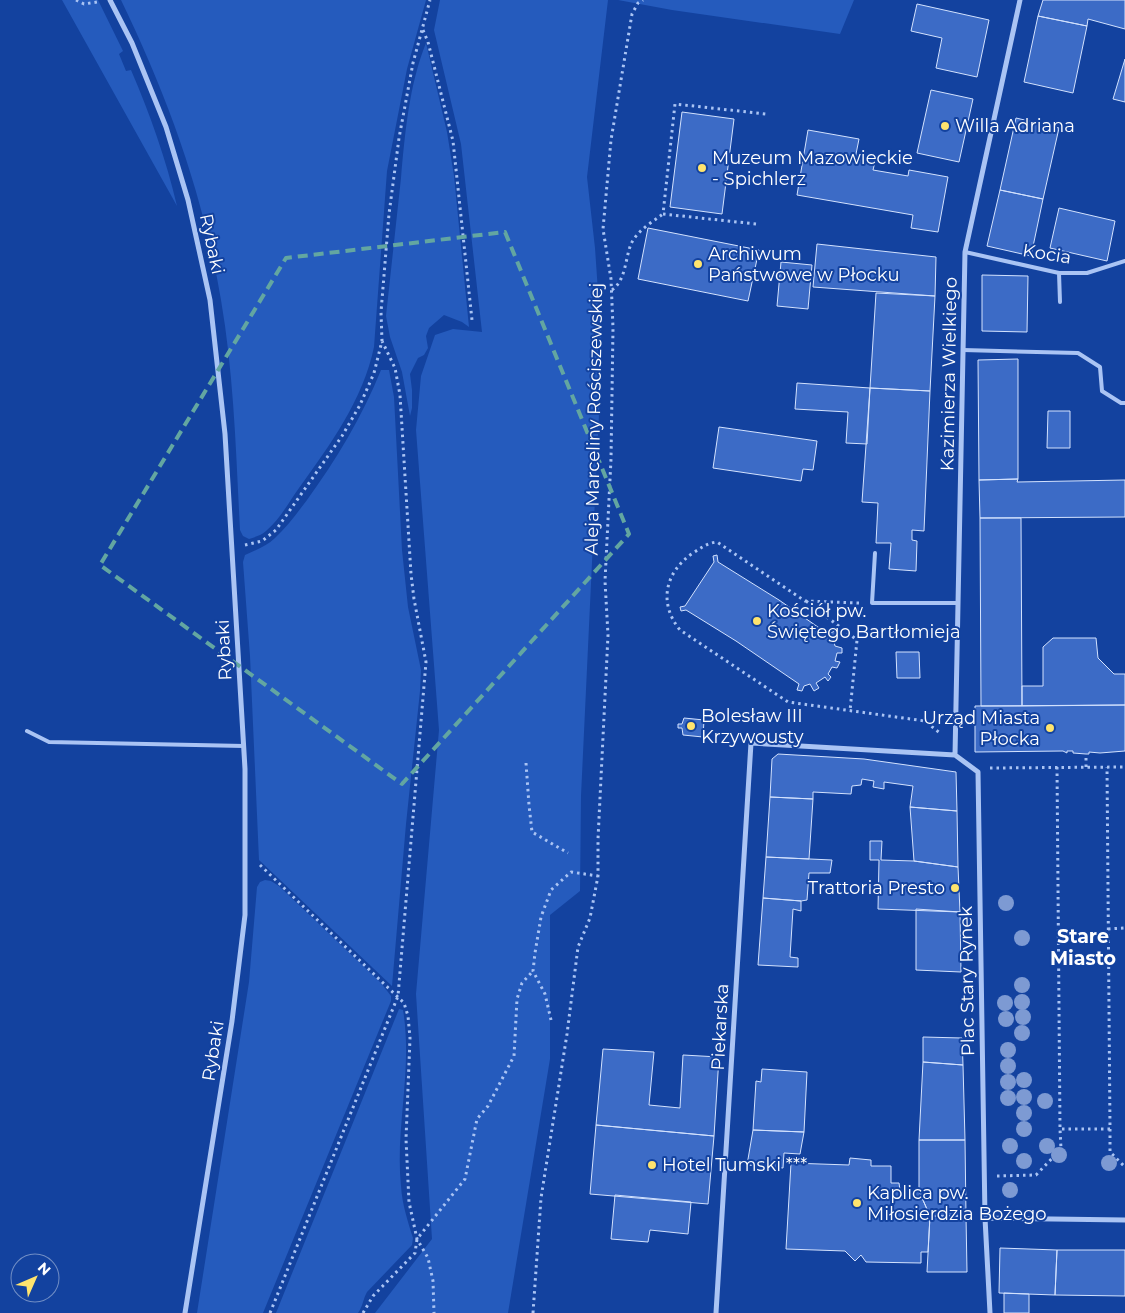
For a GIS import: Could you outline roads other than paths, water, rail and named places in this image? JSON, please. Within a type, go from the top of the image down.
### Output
[{"type":"street","name":"Rybaki","points":[[110,0],[132,43],[166,127],[188,200],[210,300],[225,434],[244,746],[245,915],[232,1021],[185,1313]]},
{"type":"street","name":"Kazimierza Wielkiego","points":[[955,755],[965,252],[1020,0]]},
{"type":"street","name":"Piekarska","points":[[716,1313],[751,743],[955,755]]},
{"type":"street","name":"Plac Stary Rynek","points":[[955,755],[978,772],[984,1177],[990,1313]]},
{"type":"street","points":[[985,1218],[1125,1220]]},
{"type":"lane","name":"Kocia","points":[[965,252],[1059,273],[1087,273],[1125,261]]},
{"type":"lane","points":[[1059,273],[1060,302]]},
{"type":"lane","points":[[963,350],[1078,353],[1100,368],[1102,391],[1121,403],[1125,403]]},
{"type":"lane","points":[[875,553],[872,603],[958,603]]},
{"type":"lane","points":[[27,731],[49,742],[244,746]]},
{"type":"place","name":"Willa Adriana","points":[[945,126]]},
{"type":"place","name":"Muzeum Mazowieckie - Spichlerz","points":[[702,168]]},
{"type":"place","name":"Archiwum Państwowe w Płocku","points":[[698,264]]},
{"type":"place","name":"Kościół pw. Świętego Bartłomieja","points":[[757,621]]},
{"type":"place","name":"Bolesław III Krzywousty","points":[[691,726]]},
{"type":"place","name":"Urząd Miasta Płocka","points":[[1050,728]]},
{"type":"place","name":"Trattoria Presto","points":[[955,888]]},
{"type":"place","name":"Hotel Tumski ***","points":[[652,1165]]},
{"type":"place","name":"Kaplica pw. Miłosierdzia Bożego","points":[[857,1203]]},
{"type":"district","name":"Stare Miasto","points":[[1083,947]]}]
